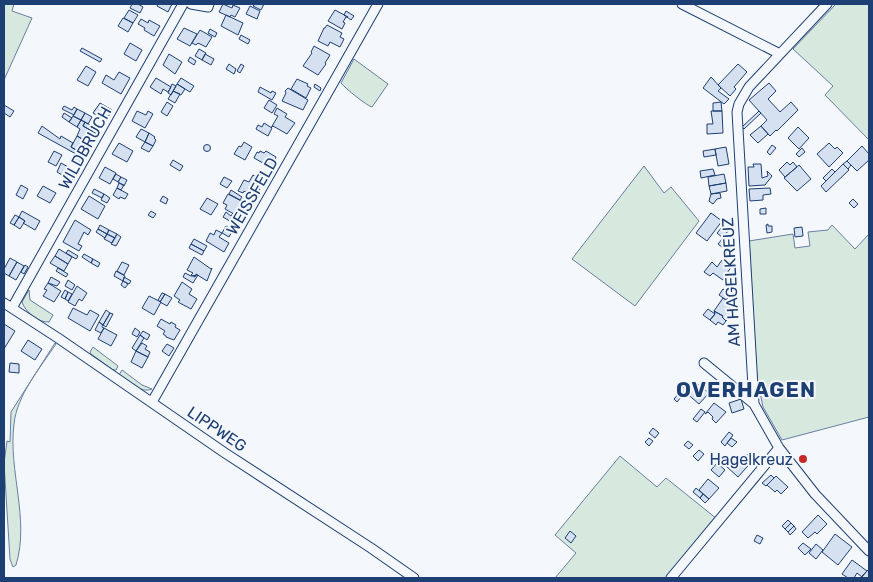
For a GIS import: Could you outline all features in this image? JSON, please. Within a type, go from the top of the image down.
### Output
[{"type":"street","name":"WILDBRUCH","points":[[12,308],[183,4]]},
{"type":"street","points":[[191,4],[208,7],[209,4]]},
{"type":"street","name":"WEISSFELD","points":[[152,402],[378,4]]},
{"type":"street","points":[[682,4],[780,54]]},
{"type":"street","name":"AM HAGELKREUZ","points":[[827,4],[743,95],[737,112],[754,404],[779,448],[815,494],[869,551]]},
{"type":"street","name":"LIPPWEG","points":[[4,302],[414,578]]},
{"type":"street","points":[[704,363],[754,404]]},
{"type":"street","points":[[671,578],[779,448]]},
{"type":"shaded area","points":[[4,4],[14,4],[12,11],[32,18],[4,80]]},
{"type":"shaded area","points":[[836,4],[869,4],[869,140],[825,95],[833,86],[793,49]]},
{"type":"shaded area","points":[[354,59],[388,84],[372,107],[341,83]]},
{"type":"shaded area","points":[[644,166],[664,193],[671,187],[699,221],[635,306],[572,259]]},
{"type":"shaded area","points":[[832,225],[855,249],[869,234],[869,417],[782,440],[763,407],[757,378],[749,241],[793,234],[795,248],[810,246],[808,232],[828,230]]},
{"type":"shaded area","points":[[29,290],[30,300],[53,315],[49,322],[37,319],[24,306],[22,302]]},
{"type":"shaded area","points":[[55,343],[56,344],[41,365]]},
{"type":"shaded area","points":[[93,347],[118,366],[116,370],[113,370],[91,354],[90,352]]},
{"type":"shaded area","points":[[122,370],[142,385],[152,389],[144,390],[135,386],[119,375]]},
{"type":"shaded area","points":[[28,385],[16,413],[14,424],[14,459],[21,530],[20,548],[16,565],[13,567],[10,559],[4,463],[7,441],[10,442],[11,412]]},
{"type":"shaded area","points":[[620,456],[657,487],[666,478],[717,519],[665,578],[555,578],[576,553],[555,535]]},
{"type":"building","points":[[132,4],[138,4],[143,7],[140,13],[130,8]]},
{"type":"building","points":[[158,4],[172,4],[168,12],[157,6]]},
{"type":"building","points":[[223,4],[232,8],[233,5],[240,8],[235,17],[219,12]]},
{"type":"building","points":[[255,4],[264,4],[261,10],[253,6]]},
{"type":"building","points":[[250,6],[260,11],[257,19],[246,14]]},
{"type":"building","points":[[129,10],[138,15],[133,23],[124,18]]},
{"type":"building","points":[[335,10],[348,17],[343,22],[345,23],[342,29],[328,21]]},
{"type":"building","points":[[346,11],[354,16],[351,20],[344,15]]},
{"type":"building","points":[[226,15],[243,23],[238,35],[221,26]]},
{"type":"building","points":[[123,18],[133,23],[128,32],[118,26]]},
{"type":"building","points":[[141,19],[148,23],[149,20],[160,26],[154,36],[138,24]]},
{"type":"building","points":[[327,25],[342,33],[340,37],[344,39],[340,47],[330,42],[328,46],[318,41]]},
{"type":"building","points":[[184,28],[197,34],[190,46],[177,39]]},
{"type":"building","points":[[210,29],[217,33],[215,37],[208,33]]},
{"type":"building","points":[[200,30],[212,37],[206,47],[198,43],[196,45],[192,43]]},
{"type":"building","points":[[241,35],[250,40],[248,44],[239,39]]},
{"type":"building","points":[[130,43],[142,50],[136,61],[124,54]]},
{"type":"building","points":[[314,46],[330,55],[318,75],[303,66],[312,53]]},
{"type":"building","points":[[82,48],[102,59],[100,62],[80,51]]},
{"type":"building","points":[[199,49],[206,53],[202,60],[195,56]]},
{"type":"building","points":[[169,54],[182,62],[175,74],[163,65]]},
{"type":"building","points":[[205,54],[214,59],[211,65],[202,60]]},
{"type":"building","points":[[190,57],[196,61],[194,65],[188,61]]},
{"type":"building","points":[[229,64],[236,69],[234,74],[226,69]]},
{"type":"building","points":[[241,64],[244,66],[240,73],[237,71]]},
{"type":"building","points":[[738,64],[747,72],[734,87],[736,89],[730,96],[718,85]]},
{"type":"building","points":[[86,66],[96,72],[88,86],[77,80]]},
{"type":"building","points":[[119,72],[130,78],[121,94],[102,83],[106,75],[114,80]]},
{"type":"building","points":[[711,77],[721,88],[718,91],[729,99],[724,104],[703,88]]},
{"type":"building","points":[[156,78],[171,87],[168,92],[163,89],[161,94],[150,87]]},
{"type":"building","points":[[181,78],[194,86],[190,92],[177,84]]},
{"type":"building","points":[[297,79],[308,84],[307,86],[311,88],[306,98],[291,89]]},
{"type":"building","points":[[769,83],[776,91],[768,99],[780,112],[791,102],[798,110],[770,136],[761,126],[767,120],[749,100]]},
{"type":"building","points":[[172,84],[176,86],[171,95],[168,93]]},
{"type":"building","points":[[177,84],[185,89],[181,95],[173,91]]},
{"type":"building","points":[[315,84],[321,88],[320,91],[314,87]]},
{"type":"building","points":[[260,87],[271,93],[272,91],[276,93],[272,100],[258,92]]},
{"type":"building","points":[[288,88],[308,100],[303,110],[282,101]]},
{"type":"building","points":[[173,91],[180,94],[175,103],[168,99]]},
{"type":"building","points":[[269,100],[277,105],[272,113],[264,108]]},
{"type":"building","points":[[167,102],[173,106],[167,116],[161,112]]},
{"type":"building","points":[[721,102],[722,111],[713,111],[713,103]]},
{"type":"building","points":[[100,103],[112,110],[106,121],[93,113]]},
{"type":"building","points":[[4,105],[14,111],[10,117],[4,113]]},
{"type":"building","points":[[64,106],[72,110],[74,107],[77,109],[74,115],[62,109]]},
{"type":"building","points":[[277,108],[287,114],[285,117],[295,123],[287,134],[273,126],[271,128],[278,116],[274,114]]},
{"type":"building","points":[[77,109],[85,113],[81,120],[73,116]]},
{"type":"building","points":[[137,111],[146,115],[148,111],[153,114],[145,128],[132,121]]},
{"type":"building","points":[[711,111],[722,111],[723,133],[707,134],[707,124],[713,124]]},
{"type":"building","points":[[759,111],[761,113],[744,129],[742,127]]},
{"type":"building","points":[[64,113],[72,118],[69,122],[62,117]]},
{"type":"building","points":[[85,113],[92,117],[88,124],[81,120]]},
{"type":"building","points":[[73,116],[81,120],[77,127],[69,122]]},
{"type":"building","points":[[81,120],[85,122],[83,126],[97,134],[91,144],[77,136],[80,129],[77,127]]},
{"type":"building","points":[[85,122],[94,127],[92,131],[83,126]]},
{"type":"building","points":[[264,123],[272,128],[268,136],[256,129],[258,125],[262,127]]},
{"type":"building","points":[[42,126],[60,139],[61,136],[73,143],[71,147],[78,151],[76,154],[38,133]]},
{"type":"building","points":[[761,126],[768,134],[758,143],[750,135]]},
{"type":"building","points":[[798,127],[809,138],[799,149],[788,138]]},
{"type":"building","points":[[141,129],[149,133],[145,142],[136,137]]},
{"type":"building","points":[[149,133],[156,140],[153,146],[145,142]]},
{"type":"building","points":[[77,136],[91,144],[85,155],[71,147]]},
{"type":"building","points":[[145,142],[153,146],[149,152],[141,148]]},
{"type":"building","points":[[244,142],[252,147],[245,160],[234,154]]},
{"type":"building","points":[[119,143],[133,151],[127,162],[112,154]]},
{"type":"building","points":[[829,143],[843,153],[829,167],[817,154]]},
{"type":"building","points":[[207,145],[210,148],[207,151],[204,148]]},
{"type":"building","points":[[772,145],[776,148],[770,155],[767,152]]},
{"type":"building","points":[[862,146],[869,154],[869,160],[857,171],[847,161]]},
{"type":"building","points":[[726,147],[729,164],[718,166],[715,149]]},
{"type":"building","points":[[802,148],[805,152],[799,157],[796,154]]},
{"type":"building","points":[[715,149],[716,155],[704,157],[703,151]]},
{"type":"building","points":[[54,151],[62,155],[56,166],[48,162]]},
{"type":"building","points":[[260,151],[264,153],[266,151],[276,157],[272,168],[254,158],[257,152],[259,153]]},
{"type":"building","points":[[75,154],[82,158],[78,165],[71,161]]},
{"type":"building","points":[[173,160],[183,166],[180,171],[170,165]]},
{"type":"building","points":[[847,161],[851,165],[848,169],[843,164]]},
{"type":"building","points":[[787,162],[790,165],[793,162],[797,167],[785,177],[779,170]]},
{"type":"building","points":[[61,163],[77,172],[72,181],[57,172]]},
{"type":"building","points":[[753,164],[761,164],[762,178],[768,176],[767,171],[772,176],[765,185],[749,186],[748,167],[754,167]]},
{"type":"building","points":[[843,164],[849,170],[826,192],[821,186]]},
{"type":"building","points":[[799,165],[811,179],[797,191],[784,178]]},
{"type":"building","points":[[105,167],[116,173],[110,184],[99,178]]},
{"type":"building","points":[[713,169],[715,175],[701,178],[700,171]]},
{"type":"building","points":[[832,169],[835,172],[826,181],[823,178]]},
{"type":"building","points":[[116,174],[121,177],[118,182],[113,179]]},
{"type":"building","points":[[724,174],[726,183],[709,186],[708,177]]},
{"type":"building","points":[[253,175],[259,179],[255,186],[260,189],[255,197],[244,191],[243,193],[238,191],[244,180],[249,182]]},
{"type":"building","points":[[121,177],[127,180],[124,186],[118,182]]},
{"type":"building","points":[[224,177],[232,181],[227,188],[220,184]]},
{"type":"building","points":[[64,181],[70,184],[68,187],[62,184]]},
{"type":"building","points":[[119,183],[124,185],[121,190],[117,188]]},
{"type":"building","points":[[726,183],[727,191],[711,194],[709,186]]},
{"type":"building","points":[[21,185],[28,189],[23,199],[16,195]]},
{"type":"building","points":[[43,186],[56,193],[50,203],[37,196]]},
{"type":"building","points":[[117,188],[128,194],[125,199],[120,197],[119,199],[113,195]]},
{"type":"building","points":[[770,188],[771,194],[763,195],[763,200],[750,201],[749,189]]},
{"type":"building","points":[[94,189],[104,194],[102,198],[92,193]]},
{"type":"building","points":[[231,190],[242,197],[240,200],[229,194]]},
{"type":"building","points":[[720,193],[721,198],[717,199],[713,204],[709,201],[711,194]]},
{"type":"building","points":[[104,194],[110,198],[107,203],[101,200]]},
{"type":"building","points":[[228,194],[245,203],[244,205],[247,207],[241,218],[225,209],[227,205],[223,203]]},
{"type":"building","points":[[89,196],[105,206],[98,219],[81,209]]},
{"type":"building","points":[[163,196],[168,199],[166,204],[160,201]]},
{"type":"building","points":[[207,198],[218,204],[211,215],[200,209]]},
{"type":"building","points":[[853,199],[858,204],[854,208],[849,203]]},
{"type":"building","points":[[766,208],[766,214],[760,214],[760,209]]},
{"type":"building","points":[[22,211],[40,221],[35,230],[23,223],[25,221],[19,217]]},
{"type":"building","points":[[151,211],[156,214],[153,218],[148,215]]},
{"type":"building","points":[[226,212],[231,216],[233,213],[243,219],[238,226],[223,217]]},
{"type":"building","points":[[711,213],[722,221],[707,241],[696,233]]},
{"type":"building","points":[[15,215],[19,217],[14,225],[10,223]]},
{"type":"building","points":[[19,217],[25,221],[20,229],[14,225]]},
{"type":"building","points":[[75,220],[91,230],[88,235],[84,232],[78,244],[82,246],[79,251],[63,242]]},
{"type":"building","points":[[768,224],[768,226],[772,226],[772,232],[767,233],[766,225]]},
{"type":"building","points":[[100,225],[109,230],[107,234],[98,229]]},
{"type":"building","points":[[226,226],[233,230],[229,237],[222,233]]},
{"type":"building","points":[[722,227],[728,231],[723,238],[717,233]]},
{"type":"building","points":[[802,227],[803,236],[795,237],[794,228]]},
{"type":"building","points":[[98,229],[107,234],[105,238],[96,232]]},
{"type":"building","points":[[109,230],[117,234],[115,238],[107,234]]},
{"type":"building","points":[[216,230],[222,233],[219,237],[229,243],[224,252],[206,241],[210,233],[214,235]]},
{"type":"building","points":[[107,234],[115,238],[112,243],[104,239]]},
{"type":"building","points":[[117,234],[121,237],[116,246],[111,244]]},
{"type":"building","points":[[723,238],[731,243],[726,250],[718,244]]},
{"type":"building","points":[[194,239],[207,246],[204,251],[191,244]]},
{"type":"building","points":[[191,244],[204,251],[202,255],[189,248]]},
{"type":"building","points":[[59,249],[72,257],[68,264],[55,256]]},
{"type":"building","points":[[68,250],[78,256],[76,259],[66,253]]},
{"type":"building","points":[[84,254],[93,259],[91,263],[82,257]]},
{"type":"building","points":[[55,256],[68,264],[64,271],[50,263]]},
{"type":"building","points":[[194,257],[212,268],[207,281],[196,274],[195,277],[191,275],[193,273],[187,270]]},
{"type":"building","points":[[10,258],[17,262],[9,276],[4,273],[4,269]]},
{"type":"building","points":[[93,259],[100,263],[98,267],[91,263]]},
{"type":"building","points":[[722,260],[731,267],[723,280],[713,273],[710,276],[704,272],[712,262],[717,267]]},
{"type":"building","points":[[17,262],[24,266],[16,280],[9,276]]},
{"type":"building","points":[[122,262],[129,265],[124,275],[117,271]]},
{"type":"building","points":[[25,265],[28,267],[24,274],[21,272]]},
{"type":"building","points":[[58,268],[68,274],[66,277],[56,271]]},
{"type":"building","points":[[116,271],[125,276],[123,281],[114,276]]},
{"type":"building","points":[[185,273],[191,276],[198,275],[193,283],[183,277]]},
{"type":"building","points":[[51,277],[60,282],[57,286],[48,283]]},
{"type":"building","points":[[124,277],[131,281],[129,284],[123,281]]},
{"type":"building","points":[[68,280],[75,285],[72,290],[65,286]]},
{"type":"building","points":[[123,281],[128,284],[125,288],[121,285]]},
{"type":"building","points":[[182,282],[192,289],[189,294],[197,299],[191,309],[178,302],[180,300],[174,296]]},
{"type":"building","points":[[48,283],[61,291],[54,302],[43,296],[47,290],[44,289]]},
{"type":"building","points":[[77,286],[87,293],[82,301],[79,299],[75,306],[68,302]]},
{"type":"building","points":[[723,289],[731,294],[726,300],[719,295]]},
{"type":"building","points":[[65,290],[68,292],[65,299],[61,297]]},
{"type":"building","points":[[68,292],[72,294],[68,301],[65,299]]},
{"type":"building","points":[[162,293],[165,294],[160,302],[158,300]]},
{"type":"building","points":[[165,294],[172,298],[167,306],[160,302]]},
{"type":"building","points":[[149,296],[161,302],[154,315],[142,308]]},
{"type":"building","points":[[723,298],[732,305],[728,310],[732,313],[726,321],[723,316],[714,311]]},
{"type":"building","points":[[73,308],[87,315],[90,310],[99,315],[90,331],[68,318]]},
{"type":"building","points":[[708,309],[715,314],[710,320],[703,315]]},
{"type":"building","points":[[106,310],[110,313],[103,325],[99,322]]},
{"type":"building","points":[[714,311],[723,316],[726,321],[723,325],[718,322],[716,325],[710,320],[715,314]]},
{"type":"building","points":[[110,313],[113,314],[106,327],[103,325]]},
{"type":"building","points":[[161,319],[170,324],[171,322],[180,330],[174,340],[166,337],[163,334],[165,331],[157,326]]},
{"type":"building","points":[[99,322],[104,328],[101,333],[95,330]]},
{"type":"building","points":[[4,324],[15,331],[4,349]]},
{"type":"building","points":[[104,328],[117,335],[111,346],[98,339]]},
{"type":"building","points":[[135,328],[140,332],[137,337],[132,334]]},
{"type":"building","points":[[143,331],[150,335],[147,340],[140,335]]},
{"type":"building","points":[[140,335],[144,338],[136,351],[132,348]]},
{"type":"building","points":[[28,340],[42,349],[35,360],[21,351]]},
{"type":"building","points":[[142,343],[147,346],[145,349],[150,352],[148,357],[136,351]]},
{"type":"building","points":[[167,344],[174,348],[169,356],[162,351]]},
{"type":"building","points":[[136,351],[148,357],[142,368],[131,362]]},
{"type":"building","points":[[10,363],[19,364],[19,373],[9,372]]},
{"type":"building","points":[[695,382],[709,393],[699,404],[685,392]]},
{"type":"building","points":[[684,386],[688,389],[682,396],[679,393]]},
{"type":"building","points":[[679,393],[682,396],[677,402],[674,399]]},
{"type":"building","points":[[741,399],[744,409],[732,413],[729,403]]},
{"type":"building","points":[[714,403],[726,412],[716,423],[708,412],[705,414]]},
{"type":"building","points":[[701,409],[705,412],[697,422],[693,419]]},
{"type":"building","points":[[653,428],[659,433],[655,438],[649,433]]},
{"type":"building","points":[[729,432],[733,435],[725,446],[721,442]]},
{"type":"building","points":[[649,438],[653,441],[649,446],[645,442]]},
{"type":"building","points":[[731,438],[737,442],[732,447],[727,443]]},
{"type":"building","points":[[688,441],[693,445],[689,449],[684,445]]},
{"type":"building","points":[[699,450],[704,454],[698,461],[693,456]]},
{"type":"building","points":[[748,454],[754,459],[738,477],[726,466],[733,457],[741,463]]},
{"type":"building","points":[[717,463],[725,470],[719,477],[711,470]]},
{"type":"building","points":[[771,475],[774,478],[766,486],[762,483]]},
{"type":"building","points":[[776,476],[788,487],[781,494],[777,490],[775,492],[767,485]]},
{"type":"building","points":[[708,479],[719,488],[709,499],[699,490]]},
{"type":"building","points":[[696,488],[703,494],[700,498],[693,492]]},
{"type":"building","points":[[703,494],[709,499],[705,503],[700,498]]},
{"type":"building","points":[[818,515],[827,524],[817,534],[815,532],[808,538],[802,532]]},
{"type":"building","points":[[788,520],[791,523],[785,529],[782,526]]},
{"type":"building","points":[[791,523],[794,526],[788,532],[785,529]]},
{"type":"building","points":[[794,526],[796,529],[790,535],[788,532]]},
{"type":"building","points":[[570,531],[576,536],[571,543],[565,538]]},
{"type":"building","points":[[835,534],[852,547],[838,565],[822,552]]},
{"type":"building","points":[[757,535],[763,538],[760,544],[754,541]]},
{"type":"building","points":[[803,543],[811,549],[805,555],[798,548]]},
{"type":"building","points":[[816,544],[823,550],[816,559],[809,553]]},
{"type":"building","points":[[852,560],[867,571],[862,577],[857,573],[854,578],[848,578],[842,574]]},
{"type":"building","points":[[869,569],[869,578],[860,578]]},
{"type":"place","name":"Hagelkreuz","points":[[803,459]]},
{"type":"district","name":"OVERHAGEN","points":[[746,389]]}]
